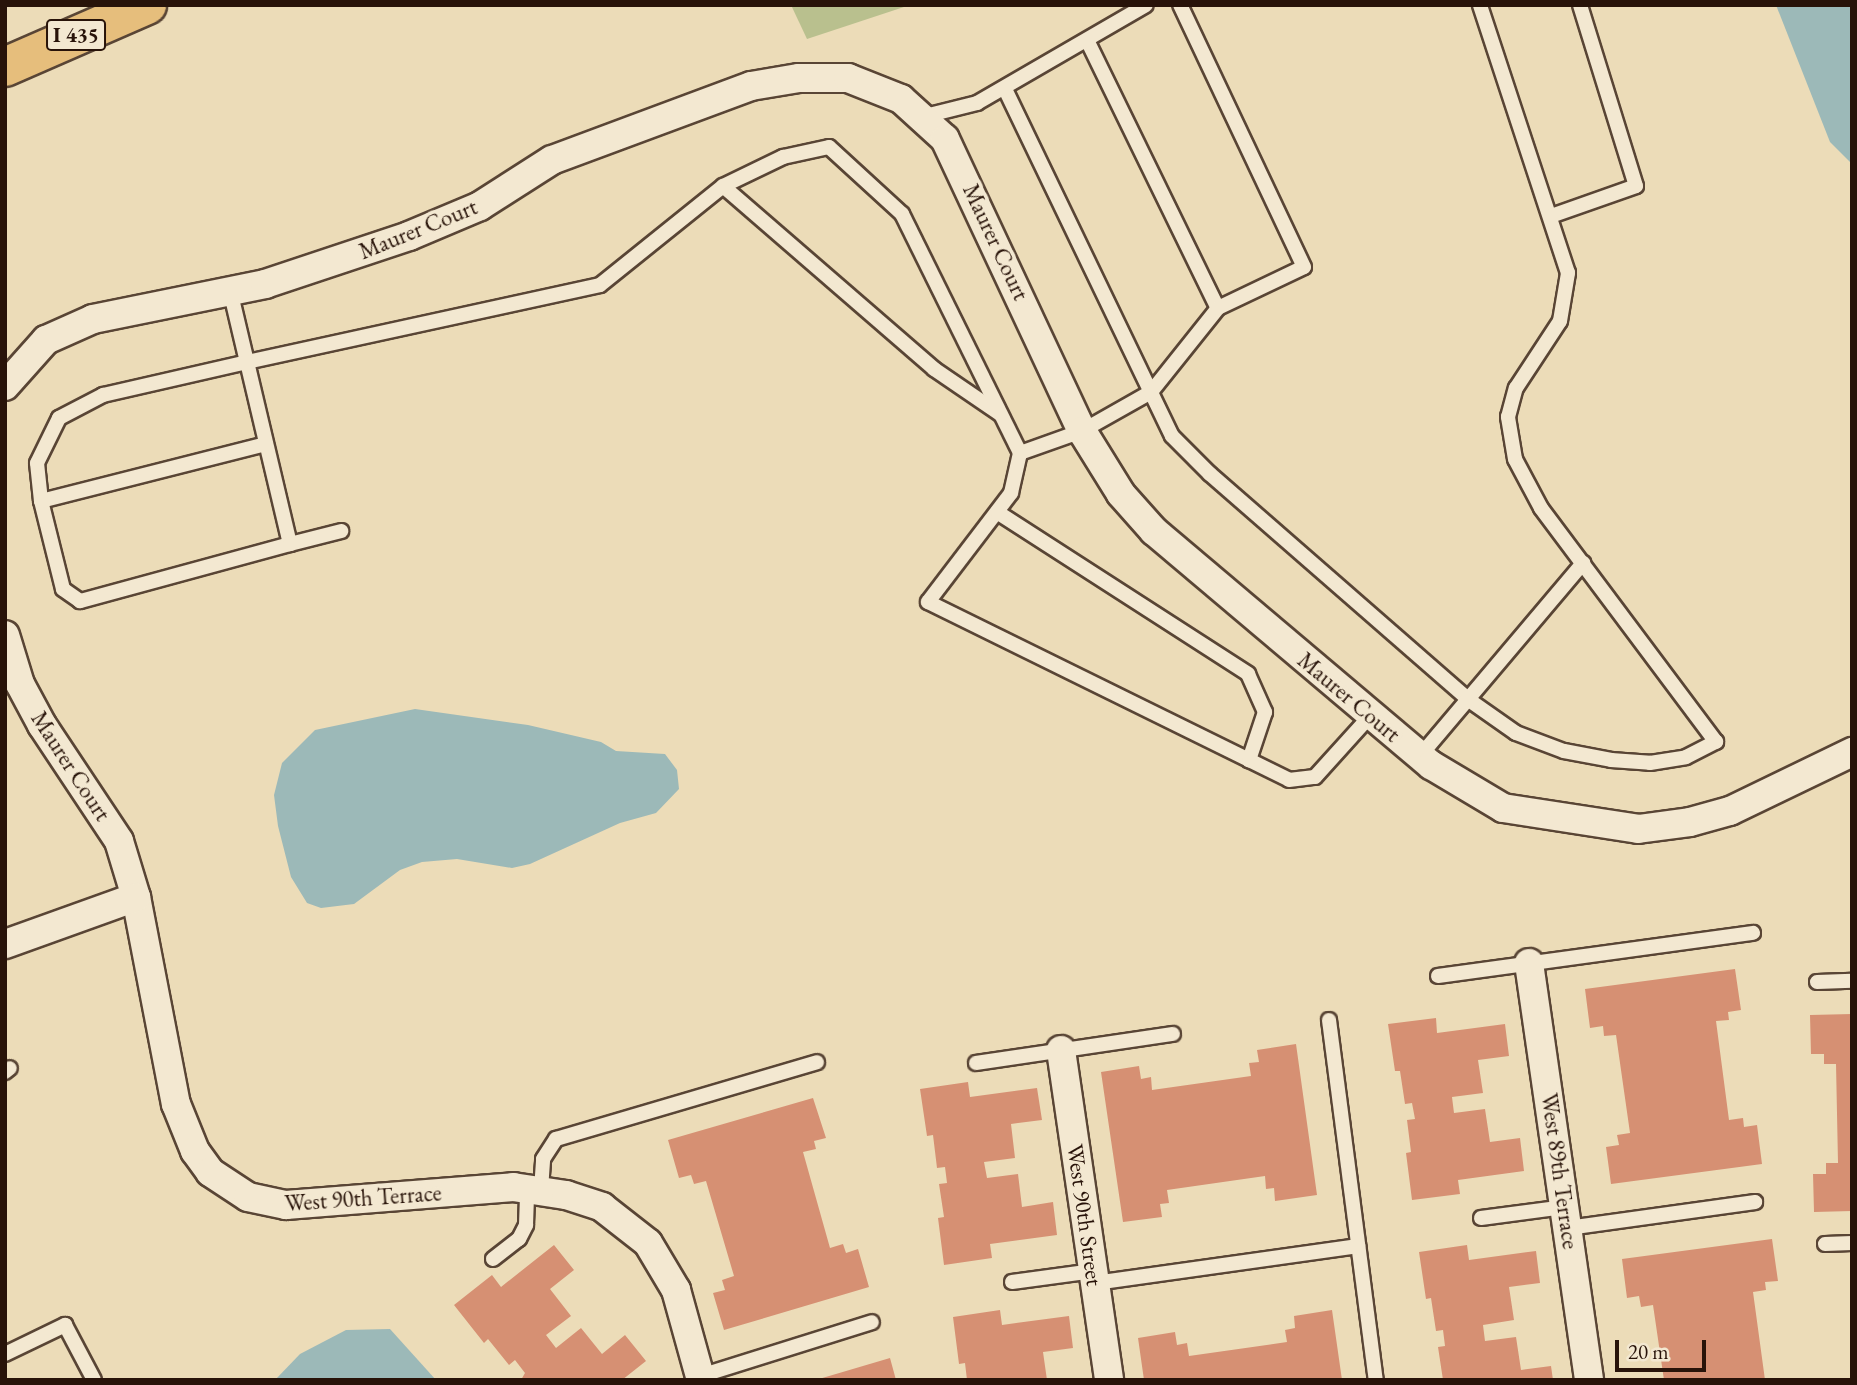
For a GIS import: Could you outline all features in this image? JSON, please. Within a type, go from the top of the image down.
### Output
[{"type":"highway","name":"I 435","points":[[5,66],[146,5]]},
{"type":"street","name":"Maurer Court","points":[[5,386],[46,340],[93,319],[277,280],[410,236],[480,206],[552,160],[751,86],[799,78],[848,78],[901,99],[945,139],[961,166],[1082,430],[1121,494],[1154,531],[1420,756],[1503,808],[1638,829],[1689,822],[1730,811],[1852,752]]},
{"type":"street","name":"Maurer Court","points":[[5,635],[20,684],[42,725],[119,841],[136,898]]},
{"type":"street","points":[[5,944],[136,898]]},
{"type":"street","name":"West 90th Terrace","points":[[136,898],[176,1104],[195,1151],[228,1187],[263,1202],[286,1205],[534,1189],[602,1207],[648,1243],[676,1290],[701,1378]]},
{"type":"street","name":"West 89th Terrace","points":[[1530,963],[1589,1380]]},
{"type":"street","name":"West 90th Street","points":[[1061,1050],[1109,1380]]},
{"type":"lane","points":[[921,117],[977,103],[1146,5]]},
{"type":"lane","points":[[1020,453],[1082,430],[1151,392],[1218,308],[1304,267],[1180,5]]},
{"type":"lane","points":[[1005,89],[1172,436],[1210,474],[1469,700],[1516,733],[1564,751],[1611,760],[1650,763],[1686,757],[1716,742],[1541,508],[1515,459],[1508,417],[1516,388],[1560,321],[1568,273],[1480,5]]},
{"type":"lane","points":[[1550,216],[1636,186],[1580,5]]},
{"type":"lane","points":[[1087,40],[1218,308]]},
{"type":"lane","points":[[341,531],[80,601],[63,589],[41,501],[37,463],[59,418],[103,395],[600,285],[723,186],[783,157],[829,147],[902,214],[1020,453],[1012,493],[928,603],[1289,780],[1315,778],[1371,715]]},
{"type":"lane","points":[[723,186],[934,369],[1001,415]]},
{"type":"lane","points":[[230,290],[290,544]]},
{"type":"lane","points":[[41,501],[266,444]]},
{"type":"lane","points":[[997,512],[1248,674],[1265,712],[1249,760]]},
{"type":"lane","points":[[1420,756],[1583,563]]},
{"type":"lane","points":[[1438,976],[1752,933]]},
{"type":"lane","points":[[1817,982],[1852,981]]},
{"type":"lane","points":[[1329,1020],[1376,1380]]},
{"type":"lane","points":[[976,1063],[1173,1034]]},
{"type":"lane","points":[[493,1259],[523,1232],[543,1159],[556,1139],[817,1062]]},
{"type":"lane","points":[[1481,1218],[1567,1218],[1755,1202]]},
{"type":"lane","points":[[1825,1244],[1852,1243]]},
{"type":"lane","points":[[1012,1282],[1094,1277],[1358,1246]]},
{"type":"lane","points":[[701,1378],[872,1322]]},
{"type":"lane","points":[[5,1354],[65,1325],[94,1380]]},
{"type":"green space","points":[[791,5],[910,5],[807,39]]},
{"type":"water","points":[[1776,5],[1852,5],[1852,164],[1830,142]]},
{"type":"water","points":[[415,709],[528,725],[601,742],[616,751],[665,754],[677,770],[679,789],[656,813],[620,823],[530,864],[512,868],[457,859],[422,862],[400,870],[354,904],[321,908],[307,903],[291,877],[278,826],[274,795],[282,763],[315,730]]},
{"type":"water","points":[[390,1329],[436,1380],[275,1380],[300,1354],[346,1330]]},
{"type":"building","points":[[1735,969],[1741,1010],[1728,1012],[1729,1020],[1716,1021],[1729,1120],[1743,1118],[1744,1127],[1757,1125],[1762,1164],[1611,1184],[1606,1147],[1619,1145],[1617,1135],[1630,1133],[1616,1035],[1604,1036],[1603,1026],[1590,1028],[1585,989]]},
{"type":"building","points":[[1852,1014],[1852,1211],[1814,1212],[1813,1174],[1826,1174],[1826,1163],[1838,1163],[1836,1064],[1824,1064],[1824,1054],[1811,1054],[1810,1015]]},
{"type":"building","points":[[1436,1018],[1437,1033],[1505,1024],[1509,1056],[1478,1060],[1483,1093],[1452,1097],[1454,1113],[1485,1109],[1490,1142],[1520,1138],[1524,1171],[1458,1180],[1460,1194],[1412,1200],[1406,1153],[1411,1152],[1407,1120],[1415,1119],[1412,1103],[1405,1104],[1400,1071],[1395,1071],[1388,1024]]},
{"type":"building","points":[[1296,1044],[1317,1195],[1275,1201],[1274,1188],[1266,1189],[1265,1176],[1167,1190],[1169,1203],[1160,1204],[1162,1217],[1123,1222],[1101,1072],[1139,1066],[1141,1079],[1151,1077],[1152,1090],[1251,1076],[1249,1063],[1259,1062],[1257,1050]]},
{"type":"building","points":[[968,1082],[970,1097],[1037,1088],[1042,1120],[1011,1124],[1015,1158],[984,1162],[987,1178],[1018,1174],[1022,1207],[1053,1202],[1057,1235],[990,1244],[992,1258],[944,1265],[938,1218],[944,1217],[939,1184],[947,1183],[945,1167],[937,1168],[933,1135],[927,1136],[920,1089]]},
{"type":"building","points":[[813,1098],[826,1138],[814,1141],[816,1149],[803,1152],[830,1248],[843,1244],[846,1253],[858,1249],[869,1287],[724,1330],[713,1293],[725,1290],[722,1280],[734,1276],[706,1181],[694,1184],[691,1175],[679,1178],[668,1140]]},
{"type":"building","points":[[1772,1239],[1778,1281],[1765,1282],[1766,1290],[1753,1292],[1765,1380],[1664,1380],[1653,1305],[1641,1307],[1639,1296],[1627,1298],[1622,1259]]},
{"type":"building","points":[[554,1245],[574,1270],[550,1289],[571,1316],[546,1335],[556,1348],[581,1328],[602,1354],[625,1335],[646,1361],[622,1380],[521,1380],[525,1373],[515,1360],[509,1365],[488,1339],[484,1343],[454,1305],[492,1275],[501,1287]]},
{"type":"building","points":[[1467,1245],[1469,1260],[1536,1251],[1540,1283],[1509,1287],[1514,1320],[1483,1325],[1485,1341],[1516,1337],[1521,1370],[1551,1366],[1553,1380],[1443,1380],[1438,1347],[1445,1346],[1443,1330],[1436,1331],[1431,1298],[1426,1299],[1419,1252]]},
{"type":"building","points":[[1000,1310],[1002,1325],[1069,1316],[1073,1348],[1043,1352],[1047,1380],[967,1380],[965,1363],[959,1364],[953,1317]]},
{"type":"building","points":[[1332,1310],[1342,1380],[1144,1380],[1138,1338],[1175,1332],[1177,1345],[1187,1343],[1189,1356],[1287,1342],[1285,1330],[1295,1328],[1294,1316]]},
{"type":"building","points":[[890,1358],[896,1380],[819,1380],[819,1379]]}]
